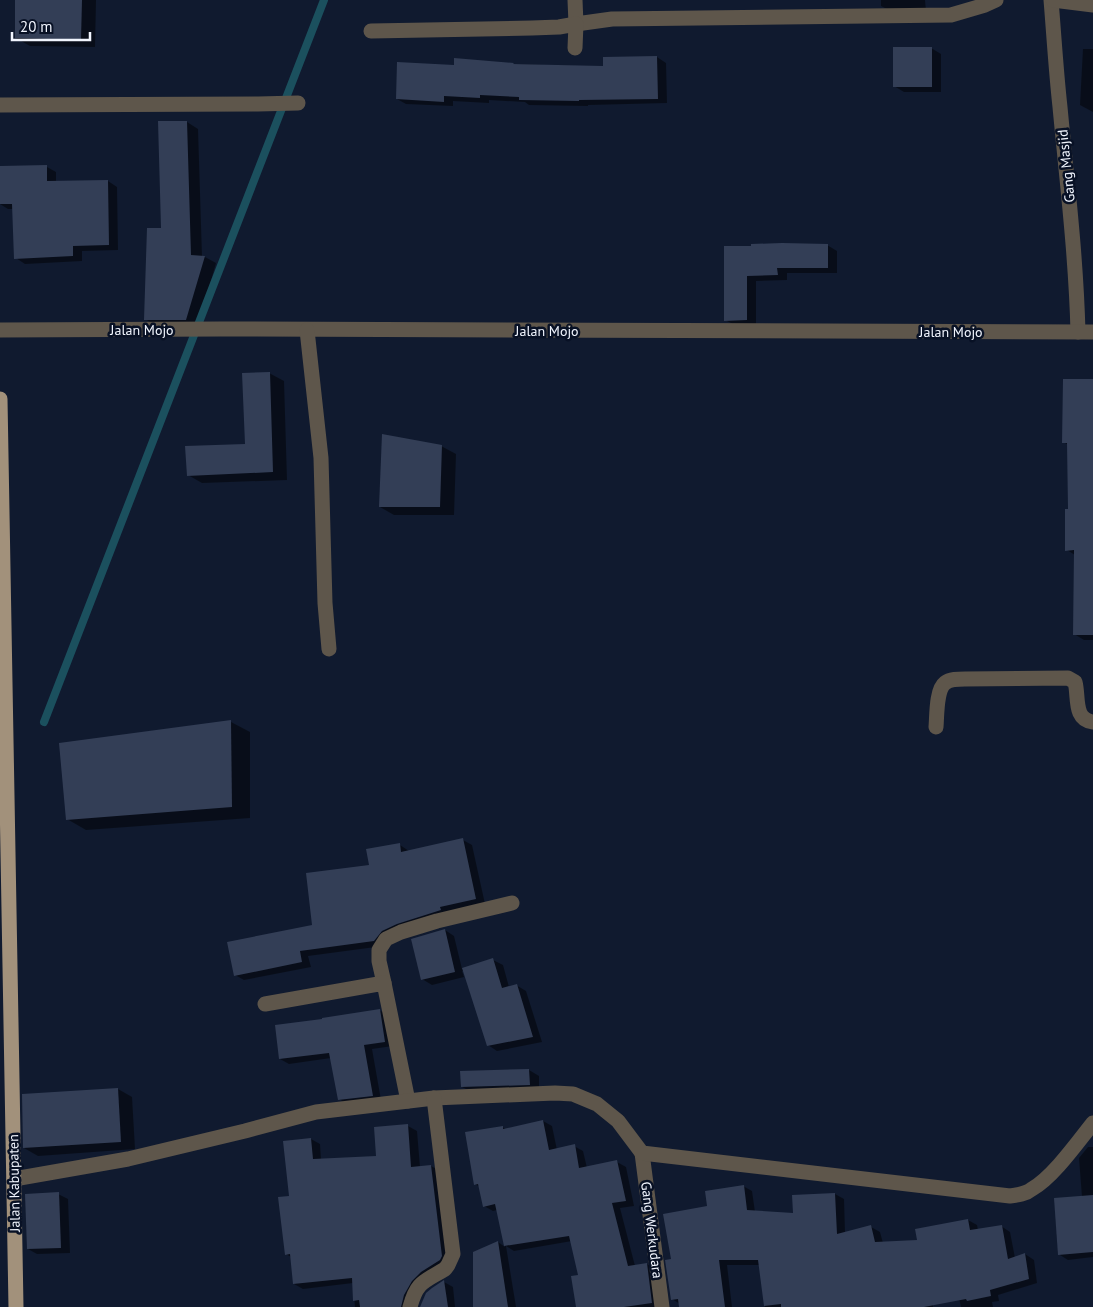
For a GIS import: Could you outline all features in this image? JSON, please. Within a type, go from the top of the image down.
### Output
[{"type":"main road","name":"Jalan Kabupaten","points":[[0,399],[16,1307]]},
{"type":"street","points":[[575,0],[575,48]]},
{"type":"street","points":[[371,31],[559,27],[612,19],[951,15],[996,0]]},
{"type":"street","points":[[1052,0],[1093,5]]},
{"type":"street","name":"Gang Masjid","points":[[1052,0],[1059,105],[1077,285],[1086,332]]},
{"type":"street","points":[[0,105],[298,103]]},
{"type":"street","name":"Jalan Mojo","points":[[0,330],[1086,332]]},
{"type":"street","points":[[307,330],[321,458],[325,603],[329,649]]},
{"type":"street","points":[[936,727],[940,690],[944,684],[951,680],[965,679],[1068,678],[1075,682],[1078,708],[1081,716],[1093,722]]},
{"type":"street","points":[[408,1101],[379,961],[379,950],[386,939],[401,932],[437,921],[512,903]]},
{"type":"street","points":[[265,1004],[384,983]]},
{"type":"street","points":[[14,1178],[128,1159],[245,1132],[316,1112],[434,1098],[555,1093],[573,1094],[597,1104],[618,1121],[642,1153],[1010,1196],[1032,1190],[1044,1180],[1093,1123]]},
{"type":"street","points":[[410,1307],[414,1293],[421,1283],[445,1269],[453,1254],[434,1098]]},
{"type":"street","name":"Gang Werkudara","points":[[642,1153],[662,1307]]},
{"type":"building","points":[[15,0],[82,0],[81,40],[15,38]]},
{"type":"building","points":[[893,47],[932,47],[932,87],[893,87]]},
{"type":"building","points":[[657,56],[658,99],[519,100],[519,97],[480,95],[480,98],[444,96],[444,102],[396,99],[397,62],[454,65],[454,58],[513,64],[603,66],[603,57]]},
{"type":"building","points":[[158,121],[187,121],[191,255],[205,256],[186,320],[144,320],[147,228],[161,228]]},
{"type":"building","points":[[47,165],[47,181],[108,180],[109,245],[73,246],[73,256],[14,259],[12,204],[0,204],[0,166]]},
{"type":"building","points":[[782,243],[828,244],[828,268],[777,268],[778,275],[747,276],[747,320],[724,321],[724,246]]},
{"type":"building","points":[[270,372],[273,472],[187,476],[185,446],[245,444],[242,373]]},
{"type":"building","points":[[1063,379],[1093,379],[1093,635],[1073,635],[1074,550],[1065,551],[1065,509],[1068,509],[1067,443],[1062,443]]},
{"type":"building","points":[[382,434],[442,445],[440,507],[379,507]]},
{"type":"building","points":[[231,720],[232,807],[66,820],[59,743]]},
{"type":"building","points":[[463,838],[476,899],[440,907],[441,910],[397,924],[382,931],[374,941],[300,951],[302,962],[234,976],[227,942],[312,925],[306,873],[369,865],[366,849],[400,843],[401,852]]},
{"type":"building","points":[[445,929],[455,972],[421,980],[411,939]]},
{"type":"building","points":[[493,958],[502,988],[517,984],[533,1037],[487,1046],[462,968]]},
{"type":"building","points":[[380,1009],[385,1042],[364,1045],[373,1096],[338,1100],[329,1053],[279,1059],[275,1025]]},
{"type":"building","points":[[529,1069],[530,1085],[461,1087],[460,1071]]},
{"type":"building","points":[[118,1088],[121,1142],[23,1148],[22,1094]]},
{"type":"building","points":[[543,1120],[549,1150],[575,1144],[579,1168],[617,1160],[626,1201],[612,1203],[628,1266],[647,1263],[652,1303],[624,1307],[576,1307],[571,1276],[578,1275],[569,1236],[504,1246],[495,1204],[483,1207],[478,1184],[474,1185],[465,1132],[503,1126],[503,1129]]},
{"type":"building","points":[[408,1124],[411,1167],[431,1165],[442,1256],[440,1260],[421,1272],[412,1281],[404,1295],[401,1307],[360,1307],[359,1300],[353,1301],[352,1278],[293,1284],[290,1254],[285,1255],[278,1197],[289,1196],[283,1141],[311,1138],[313,1159],[376,1156],[374,1127]]},
{"type":"building","points":[[744,1185],[747,1210],[793,1213],[792,1195],[835,1193],[837,1234],[871,1225],[875,1242],[917,1240],[915,1229],[968,1219],[970,1230],[1002,1225],[1008,1259],[1025,1253],[1029,1279],[990,1290],[991,1296],[924,1307],[781,1307],[781,1304],[764,1306],[758,1260],[719,1260],[725,1307],[679,1307],[678,1299],[671,1300],[665,1260],[671,1259],[663,1214],[707,1206],[705,1191]]},
{"type":"building","points":[[59,1192],[61,1248],[27,1249],[25,1194]]},
{"type":"building","points":[[1093,1195],[1093,1252],[1058,1255],[1054,1198]]},
{"type":"building","points":[[498,1241],[508,1307],[473,1307],[473,1252]]},
{"type":"building","points":[[444,1280],[448,1307],[420,1307],[426,1293]]},
{"type":"waterway","points":[[44,722],[324,0]]}]
